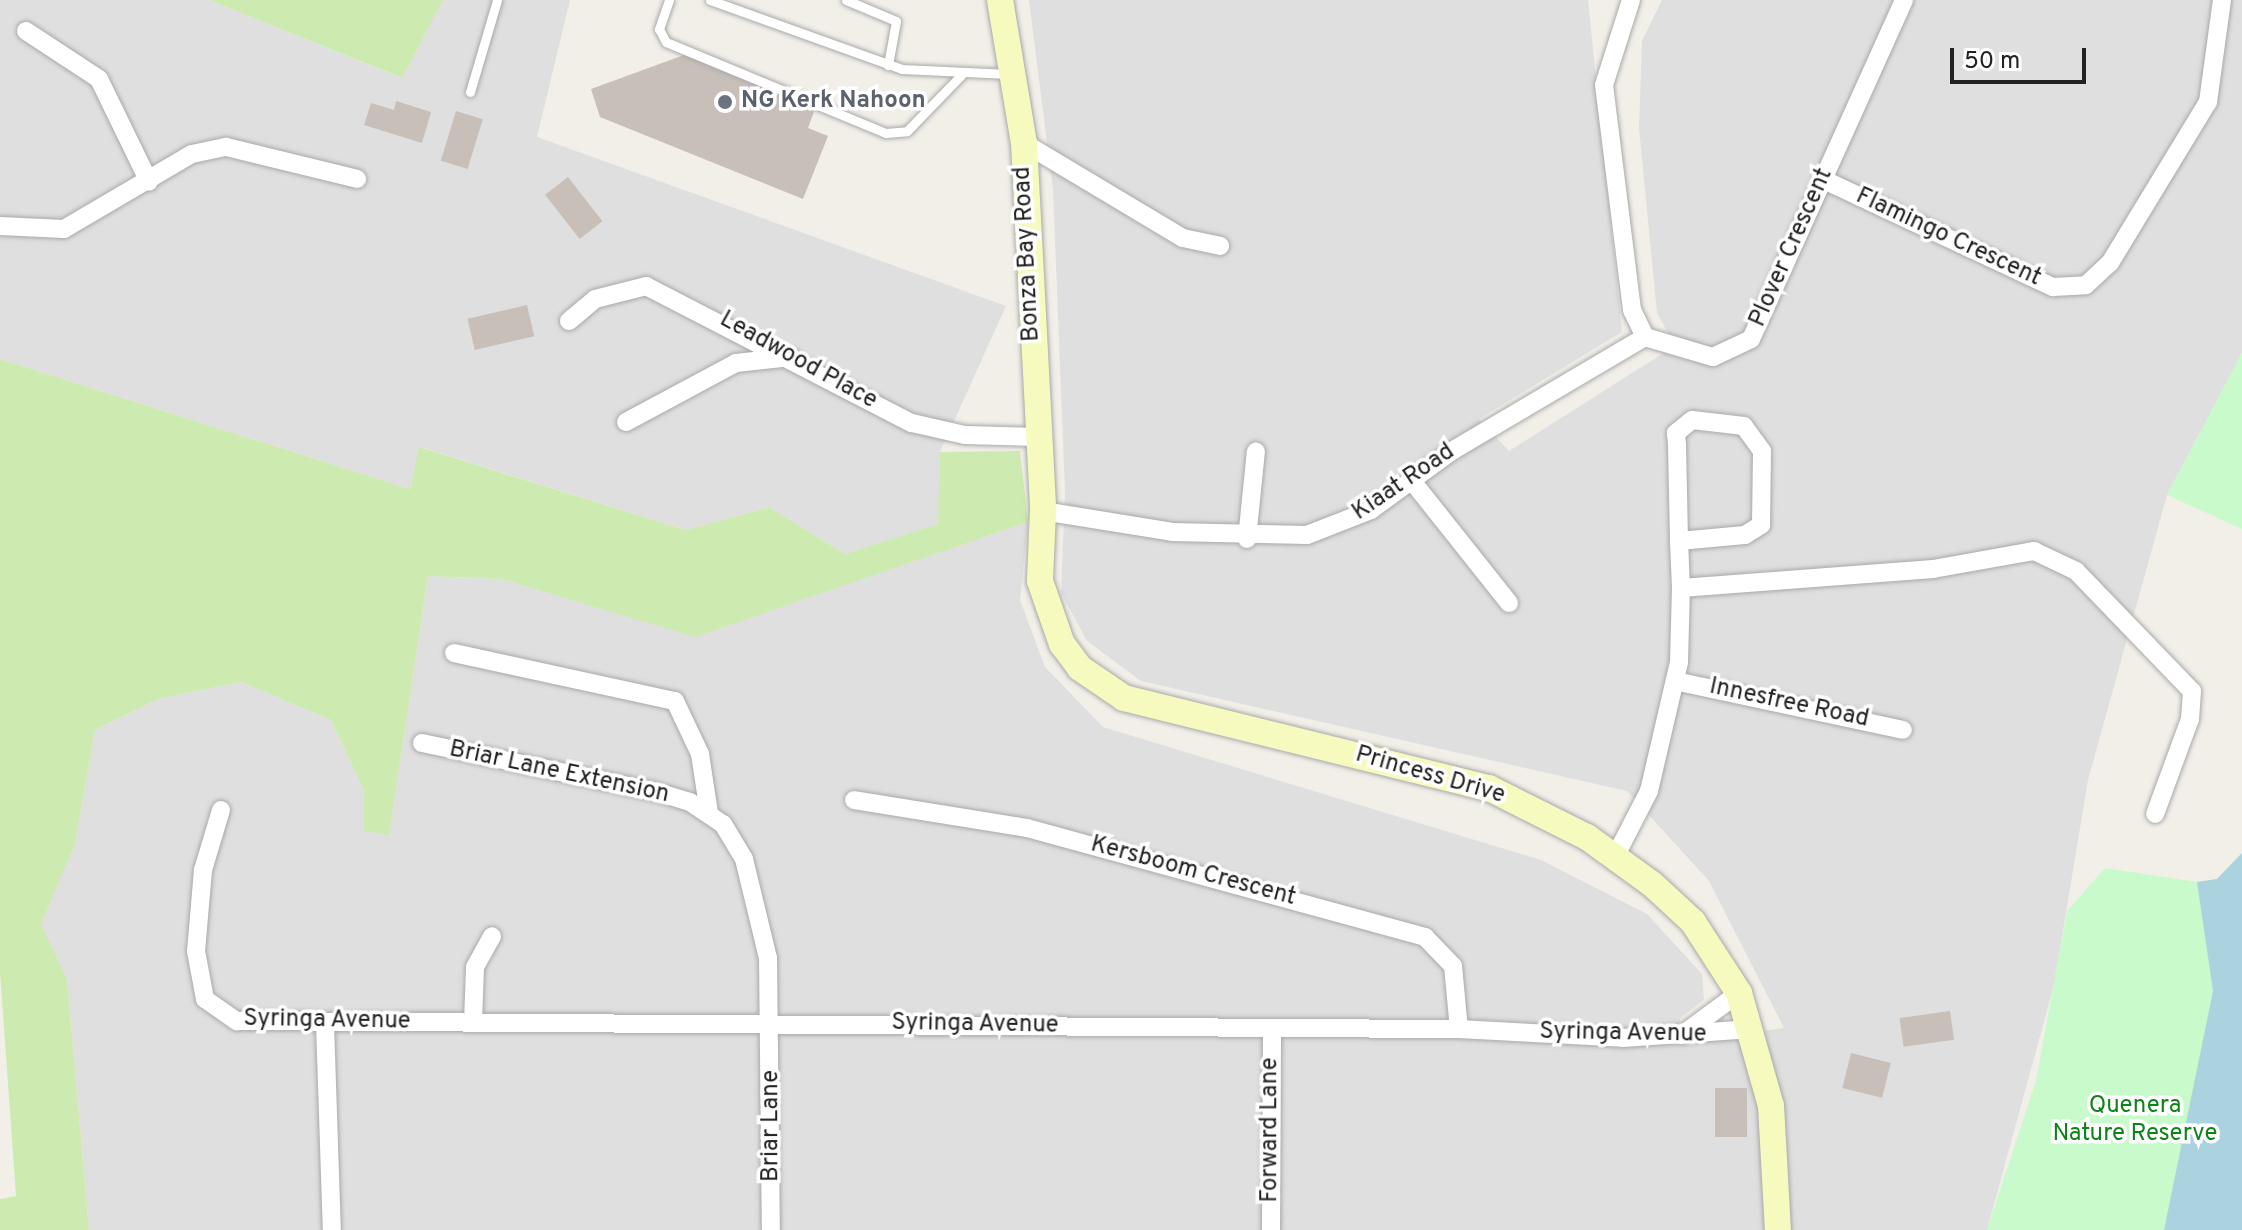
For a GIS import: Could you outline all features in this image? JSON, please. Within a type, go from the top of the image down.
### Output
[{"type":"street","name":"Bonza Bay Road","points":[[1000,0],[1024,143],[1043,511]]},
{"type":"street","points":[[1631,0],[1604,85],[1631,301],[1645,337]]},
{"type":"street","name":"Plover Crescent","points":[[1645,337],[1713,357],[1739,351],[1751,339],[1904,0]]},
{"type":"street","name":"Flamingo Crescent","points":[[1822,179],[2053,287],[2086,285],[2110,263],[2208,102],[2222,0]]},
{"type":"street","points":[[26,31],[99,79],[149,182]]},
{"type":"street","points":[[1024,143],[1194,244],[1220,246]]},
{"type":"street","points":[[0,226],[64,229],[149,182],[192,154],[226,147],[357,179]]},
{"type":"street","name":"Leadwood Place","points":[[569,321],[595,299],[646,286],[794,357],[912,423],[965,435],[1038,437]]},
{"type":"street","name":"Kiaat Road","points":[[1043,511],[1247,539],[1333,527],[1645,337]]},
{"type":"street","points":[[626,422],[744,360],[794,357]]},
{"type":"street","points":[[1615,857],[1645,806],[1675,681],[1681,588],[1679,541],[1679,427],[1692,420],[1744,426],[1762,451],[1761,525],[1745,535],[1679,541]]},
{"type":"street","points":[[1247,539],[1256,451]]},
{"type":"street","points":[[1412,481],[1509,603]]},
{"type":"street","name":"Princess Drive","points":[[1043,511],[1045,609],[1062,644],[1103,687],[1157,709],[1489,788],[1615,857],[1693,922],[1739,993],[1752,1029],[1777,1144],[1778,1230]]},
{"type":"street","points":[[1681,588],[1933,569],[2034,551],[2062,560],[2192,691],[2190,719],[2155,814]]},
{"type":"street","points":[[454,653],[675,701],[700,754],[709,813],[744,859],[758,903],[773,1022]]},
{"type":"street","name":"Innesfree Road","points":[[1675,681],[1903,730]]},
{"type":"street","name":"Briar Lane Extension","points":[[422,743],[657,792],[709,813]]},
{"type":"street","name":"Kersboom Crescent","points":[[854,800],[1027,828],[1425,937],[1453,966],[1459,1029]]},
{"type":"street","name":"Syringa Avenue","points":[[221,810],[195,913],[205,999],[237,1021],[325,1024],[773,1022],[1459,1029],[1682,1035],[1752,1029]]},
{"type":"street","points":[[473,1022],[475,967],[492,936]]},
{"type":"street","points":[[1682,1035],[1739,993]]},
{"type":"street","name":"Briar Lane","points":[[771,1230],[773,1022]]},
{"type":"street","points":[[325,1024],[332,1230]]},
{"type":"street","name":"Forward Lane","points":[[1271,1230],[1272,1029]]},
{"type":"lane","points":[[470,92],[497,0]]},
{"type":"lane","points":[[669,0],[659,29],[666,42],[886,133],[907,131],[964,72]]},
{"type":"lane","points":[[710,0],[888,65],[1012,75]]},
{"type":"lane","points":[[846,0],[896,21],[888,65]]},
{"type":"shaded area","points":[[0,0],[209,0],[401,78],[443,0],[570,0],[537,137],[1006,306],[940,452],[939,524],[845,554],[769,507],[686,530],[420,447],[410,489],[0,359]]},
{"type":"shaded area","points":[[1029,0],[1588,0],[1622,332],[1479,419],[1509,451],[1684,340],[1668,333],[1657,313],[1639,128],[1642,41],[1662,0],[2242,0],[2242,353],[2167,495],[2088,780],[2054,985],[1987,1230],[89,1230],[67,979],[40,924],[75,844],[95,730],[158,699],[241,682],[331,720],[364,791],[364,830],[389,834],[428,576],[501,579],[696,636],[1028,522],[1020,600],[1045,667],[1103,727],[1541,860],[1647,914],[1702,974],[1704,1000],[1680,1018],[1681,1044],[1784,1028],[1709,881],[1627,791],[1141,681],[1087,641],[1061,593],[1065,492],[1053,190]]},
{"type":"green space","points":[[209,0],[443,0],[402,78]]},
{"type":"green space","points":[[2242,353],[2242,529],[2167,495]]},
{"type":"green space","points":[[0,359],[410,489],[419,447],[686,530],[769,507],[845,554],[938,524],[940,452],[1020,451],[1028,522],[695,637],[501,579],[428,576],[389,835],[364,831],[364,791],[331,720],[241,682],[158,699],[95,730],[75,844],[41,924],[67,979],[89,1230],[0,1230],[0,1199],[16,1196],[0,972]]},
{"type":"green space","name":"Quenera Nature Reserve","points":[[2242,853],[2242,1230],[1987,1230],[2036,1081],[2067,911],[2105,868],[2197,882],[2217,879]]},
{"type":"water","points":[[2242,853],[2242,1230],[2164,1230],[2213,991],[2197,882],[2217,879]]},
{"type":"building","points":[[684,55],[815,109],[808,128],[828,136],[803,199],[600,117],[591,89]]},
{"type":"building","points":[[396,101],[431,112],[422,143],[364,125],[371,103],[394,110]]},
{"type":"building","points":[[456,111],[483,119],[468,169],[441,161]]},
{"type":"building","points":[[568,177],[602,221],[580,239],[545,195]]},
{"type":"building","points":[[527,305],[534,336],[475,350],[468,319]]},
{"type":"building","points":[[1950,1011],[1954,1040],[1904,1047],[1899,1018]]},
{"type":"building","points":[[1851,1053],[1891,1063],[1882,1098],[1842,1088]]},
{"type":"building","points":[[1715,1088],[1747,1088],[1747,1137],[1715,1137]]},
{"type":"place","name":"NG Kerk Nahoon","points":[[725,102]]}]
